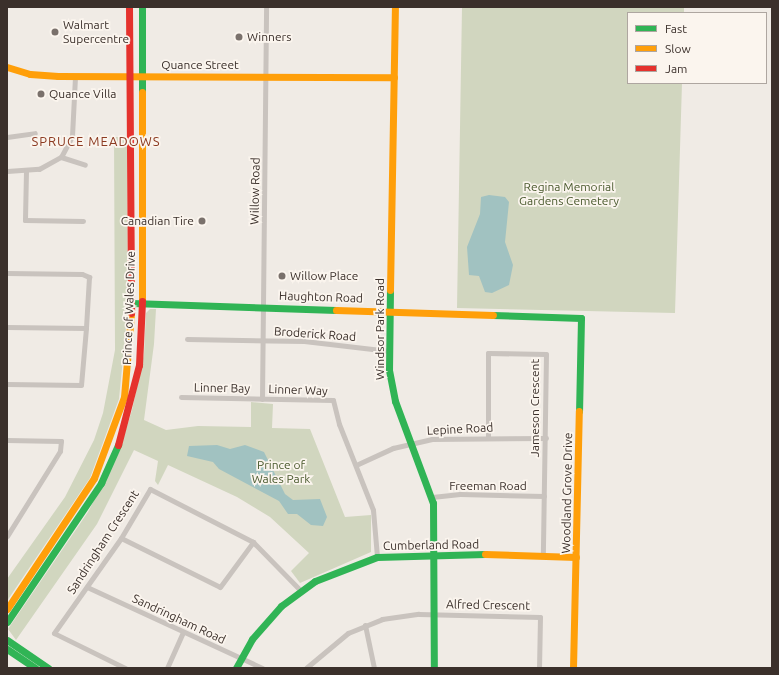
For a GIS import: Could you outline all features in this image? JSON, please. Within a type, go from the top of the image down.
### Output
[{"type":"street","name":"Prince of Wales Drive","points":[[7,608],[86,490],[108,446],[128,374],[132,303],[129,7]]},
{"type":"street","name":"Prince of Wales Drive","points":[[7,622],[81,517],[116,451],[139,364],[142,303],[142,7]]},
{"type":"street","points":[[266,7],[266,77]]},
{"type":"street","name":"Windsor Park Road","points":[[396,7],[389,351],[393,394],[432,498],[435,553],[432,614],[434,668]]},
{"type":"street","name":"Quance Street","points":[[7,67],[30,74],[75,76],[394,77]]},
{"type":"street","points":[[7,171],[26,171],[50,165],[61,157],[72,136],[75,76]]},
{"type":"street","name":"Willow Road","points":[[264,306],[266,77]]},
{"type":"street","points":[[7,137],[35,133]]},
{"type":"street","points":[[61,157],[85,165]]},
{"type":"street","points":[[26,171],[25,220],[83,221]]},
{"type":"street","points":[[7,273],[82,274],[89,277],[81,385],[7,384]]},
{"type":"street","name":"Haughton Road","points":[[132,303],[264,306],[390,312],[581,318]]},
{"type":"street","name":"Linner Way","points":[[264,306],[262,399],[333,400],[339,424],[373,510],[377,557]]},
{"type":"street","name":"Woodland Grove Drive","points":[[573,668],[581,318]]},
{"type":"street","points":[[7,327],[86,328]]},
{"type":"street","name":"Broderick Road","points":[[187,339],[263,341],[389,351]]},
{"type":"street","name":"Jameson Crescent","points":[[488,436],[488,353],[546,354],[546,438],[543,556]]},
{"type":"street","name":"Linner Bay","points":[[181,397],[262,399]]},
{"type":"street","name":"Lepine Road","points":[[356,464],[412,443],[443,437],[488,436],[546,438]]},
{"type":"street","points":[[7,440],[61,441],[60,451],[7,536]]},
{"type":"street","name":"Sandringham Crescent","points":[[125,668],[54,633],[88,587],[121,538],[150,489],[253,542],[301,591]]},
{"type":"street","name":"Freeman Road","points":[[432,498],[460,494],[544,496]]},
{"type":"street","points":[[121,538],[220,587],[253,542]]},
{"type":"street","name":"Cumberland Road","points":[[236,668],[240,658],[262,626],[301,591],[338,570],[377,557],[435,553],[576,557]]},
{"type":"street","name":"Sandringham Road","points":[[88,587],[262,668]]},
{"type":"street","points":[[306,668],[328,646],[365,625],[398,616],[432,614]]},
{"type":"street","name":"Alfred Crescent","points":[[432,614],[540,617],[539,668]]},
{"type":"street","points":[[365,625],[374,668]]},
{"type":"street","points":[[167,668],[184,632]]},
{"type":"street","points":[[7,640],[48,668]]},
{"type":"street","points":[[7,649],[35,668]]},
{"type":"green space","name":"Regina Memorial Gardens Cemetery","points":[[462,7],[684,7],[684,12],[627,12],[627,84],[682,84],[675,313],[457,308]]},
{"type":"green space","points":[[114,137],[127,137],[128,307],[119,399],[90,478],[7,601],[7,579],[65,497],[94,440],[103,413],[115,350]]},
{"type":"green space","name":"Prince of Wales Park","points":[[150,309],[156,309],[154,344],[144,420],[166,430],[198,426],[251,427],[251,402],[273,404],[272,428],[310,429],[345,517],[371,515],[371,552],[300,583],[291,571],[309,553],[270,517],[237,497],[168,465],[158,485],[155,481],[158,461],[134,450],[97,524],[16,640],[8,629],[88,512],[119,452],[132,410],[144,354],[146,313]]},
{"type":"water","points":[[489,195],[505,197],[509,202],[505,242],[513,265],[509,285],[492,293],[485,292],[479,276],[469,275],[467,247],[480,214],[481,197]]},
{"type":"water","points":[[217,445],[230,449],[245,445],[264,452],[285,494],[293,500],[320,499],[327,517],[323,526],[311,525],[297,514],[288,514],[279,501],[219,469],[213,462],[187,456],[189,446]]},
{"type":"traffic: fast","points":[[142,7],[142,92]]},
{"type":"traffic: fast","points":[[390,290],[389,370],[395,401],[433,503],[434,668]]},
{"type":"traffic: fast","points":[[132,303],[336,310]]},
{"type":"traffic: fast","points":[[493,315],[581,318],[579,411]]},
{"type":"traffic: fast","points":[[7,622],[101,483],[118,445]]},
{"type":"traffic: fast","points":[[236,668],[252,639],[281,606],[315,581],[377,557],[485,554]]},
{"type":"traffic: fast","points":[[7,640],[48,668]]},
{"type":"traffic: fast","points":[[7,649],[35,668]]},
{"type":"traffic: slow","points":[[390,290],[395,7]]},
{"type":"traffic: slow","points":[[7,67],[30,74],[58,76],[394,77]]},
{"type":"traffic: slow","points":[[142,92],[142,301]]},
{"type":"traffic: slow","points":[[336,310],[493,315]]},
{"type":"traffic: slow","points":[[7,609],[94,478],[124,397],[131,313]]},
{"type":"traffic: slow","points":[[573,668],[579,411]]},
{"type":"traffic: slow","points":[[485,554],[576,557]]},
{"type":"traffic: jam","points":[[129,7],[131,313]]},
{"type":"traffic: jam","points":[[118,445],[139,365],[142,301]]},
{"type":"place","name":"Walmart Supercentre","points":[[55,32]]},
{"type":"place","name":"Winners","points":[[239,37]]},
{"type":"place","name":"Quance Villa","points":[[41,94]]},
{"type":"place","name":"Canadian Tire","points":[[202,221]]},
{"type":"place","name":"Willow Place","points":[[282,276]]},
{"type":"district","name":"SPRUCE MEADOWS","points":[[96,141]]}]
